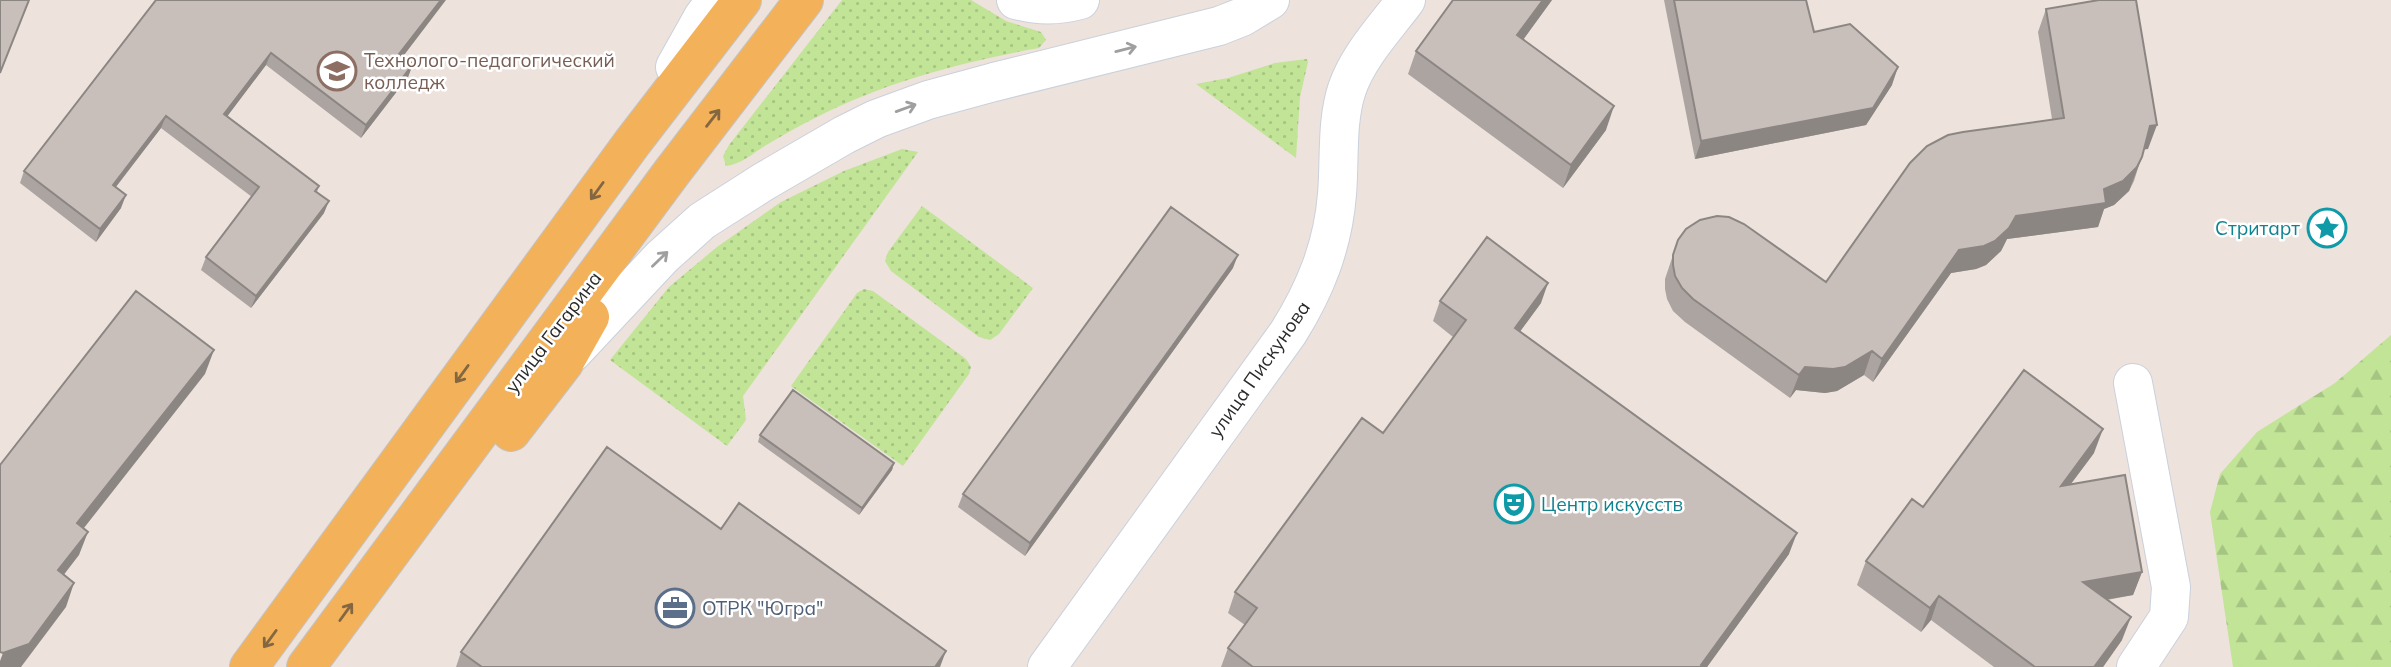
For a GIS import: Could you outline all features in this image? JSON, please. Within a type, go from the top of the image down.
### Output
[{"type":"main road","points":[[249,667],[632,143],[742,0]]},
{"type":"main road","name":"улица Гагарина","points":[[306,667],[672,172],[804,0]]},
{"type":"main road","points":[[337,667],[564,363],[672,172]]},
{"type":"main road","points":[[415,517],[564,363]]},
{"type":"street","points":[[632,143],[716,0]]},
{"type":"street","points":[[1016,0],[1037,6],[1062,5],[1080,0]]},
{"type":"street","points":[[564,363],[662,257],[702,221],[803,157],[844,135],[876,119],[928,100],[1219,26],[1242,17],[1270,0]]},
{"type":"street","name":"улица Пискунова","points":[[1046,667],[1288,333],[1307,302],[1320,275],[1334,226],[1339,136],[1346,90],[1353,73],[1406,0]]},
{"type":"street","points":[[2133,383],[2171,587],[2169,617],[2136,667]]},
{"type":"green space","points":[[842,0],[971,0],[1006,21],[1041,32],[1046,40],[1039,48],[959,65],[880,89],[821,115],[743,160],[726,166],[723,156],[729,145]]},
{"type":"green space","points":[[1307,59],[1300,97],[1296,158],[1196,84],[1228,78],[1275,63]]},
{"type":"green space","points":[[902,149],[918,152],[743,396],[746,420],[727,446],[610,360],[669,287],[717,247],[781,202],[844,171]]},
{"type":"green space","points":[[922,206],[1033,288],[999,334],[990,340],[979,337],[891,271],[885,261],[888,252]]},
{"type":"green space","points":[[864,289],[873,291],[966,359],[971,367],[969,374],[903,466],[791,386],[857,293]]},
{"type":"green space","points":[[2391,335],[2391,667],[2233,667],[2210,512],[2220,474],[2257,432],[2335,383]]},
{"type":"building","points":[[0,0],[29,0],[0,73]]},
{"type":"building","points":[[156,0],[441,0],[399,54],[413,64],[366,125],[271,53],[224,114],[319,186],[315,191],[329,201],[256,296],[206,257],[259,187],[166,116],[113,185],[126,195],[100,229],[24,171]]},
{"type":"building","points":[[1453,0],[1543,0],[1517,35],[1614,106],[1571,165],[1416,51]]},
{"type":"building","points":[[1674,0],[1806,0],[1814,32],[1850,24],[1898,67],[1873,108],[1701,141]]},
{"type":"building","points":[[2099,0],[2136,0],[2157,125],[2150,126],[2137,167],[2123,181],[2104,189],[2106,203],[2016,216],[2009,228],[1995,241],[1984,246],[1959,250],[1882,359],[1872,351],[1845,367],[1805,367],[1799,375],[1693,299],[1682,288],[1675,276],[1673,255],[1678,240],[1686,229],[1700,220],[1717,216],[1729,217],[1744,224],[1826,282],[1910,163],[1927,146],[1948,135],[2064,118],[2046,9]]},
{"type":"building","points":[[1171,207],[1238,255],[1030,543],[963,494]]},
{"type":"building","name":"Центр искусств","points":[[1487,237],[1548,283],[1515,328],[1797,533],[1701,665],[1704,667],[1253,667],[1228,648],[1257,608],[1235,592],[1362,418],[1383,433],[1466,320],[1440,301]]},
{"type":"building","points":[[136,291],[214,350],[77,523],[88,532],[58,570],[74,583],[29,644],[0,652],[0,465]]},
{"type":"building","points":[[2024,370],[2103,429],[2061,486],[2125,475],[2142,572],[2083,582],[2131,617],[2094,667],[2035,667],[1939,596],[1930,608],[1866,561],[1912,499],[1923,507]]},
{"type":"building","points":[[793,390],[894,463],[862,508],[760,435]]},
{"type":"building","name":"ОТРК \"Югра\"","points":[[607,447],[721,529],[739,503],[946,651],[935,667],[482,667],[461,652]]},
{"type":"place","name":"Технолого-педагогический колледж","points":[[337,71]]},
{"type":"place","name":"Стритарт","points":[[2327,228]]},
{"type":"place","name":"Центр искусств","points":[[1514,504]]},
{"type":"place","name":"ОТРК \"Югра\"","points":[[675,608]]}]
